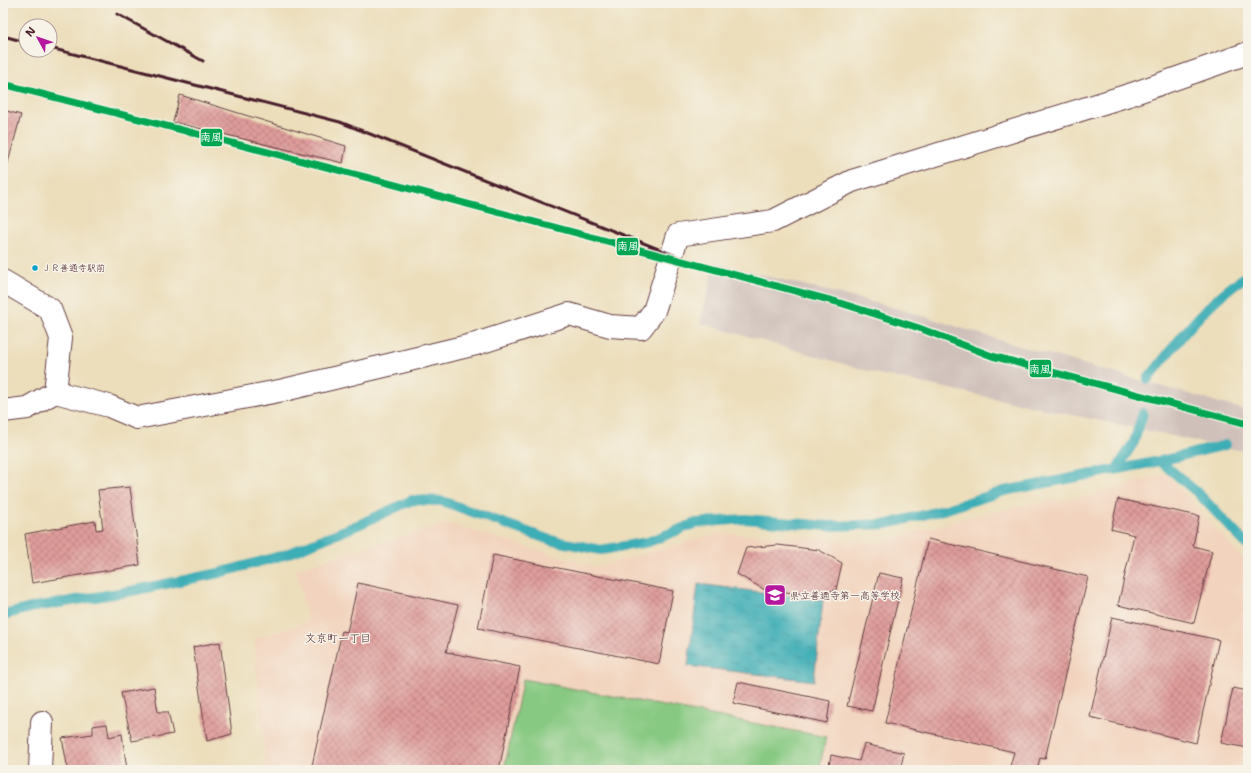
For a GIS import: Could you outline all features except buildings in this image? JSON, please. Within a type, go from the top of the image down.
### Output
[{"type":"street","points":[[3,411],[27,408],[55,392],[109,406],[138,418],[284,390],[460,347],[569,314],[610,326],[642,328],[654,311],[678,234],[773,221],[852,181],[1132,94],[1248,53]]},
{"type":"street","points":[[3,281],[50,309],[61,338],[55,392]]},
{"type":"street","points":[[40,770],[42,722]]},
{"type":"shaded area","points":[[715,263],[900,309],[1016,345],[1248,411],[1248,452],[879,374],[700,323]]},
{"type":"shaded area","name":"県立善通寺第一高等学校","points":[[1166,473],[1248,564],[1248,770],[266,770],[254,639],[308,622],[296,569],[446,523],[596,567],[719,533],[881,542],[973,516],[1024,505],[1089,496]]},
{"type":"green space","points":[[523,679],[826,737],[819,770],[504,770]]},
{"type":"water","points":[[698,584],[823,600],[814,681],[688,666]]},
{"type":"waterway","points":[[1148,379],[1182,336],[1206,309],[1233,285],[1248,275]]},
{"type":"waterway","points":[[1116,470],[1134,442],[1143,413]]},
{"type":"waterway","points":[[3,615],[35,607],[131,591],[219,573],[284,555],[358,525],[412,500],[442,501],[550,540],[601,550],[648,542],[696,523],[745,519],[829,526],[887,524],[943,510],[1004,491],[1160,461],[1226,445]]},
{"type":"waterway","points":[[1160,461],[1199,494],[1248,546]]},
{"type":"railway","points":[[117,14],[203,61]]},
{"type":"railway","points":[[3,36],[18,40]]},
{"type":"railway","points":[[58,50],[340,122],[671,254],[714,269]]},
{"type":"transit line","name":"南風","points":[[3,84],[369,178],[837,302],[919,328],[992,356],[1248,424]]},
{"type":"place","name":"ＪＲ善通寺駅前","points":[[35,268]]},
{"type":"place","name":"県立善通寺第一高等学校","points":[[775,595]]},
{"type":"district","name":"文京町一丁目","points":[[338,638]]}]
